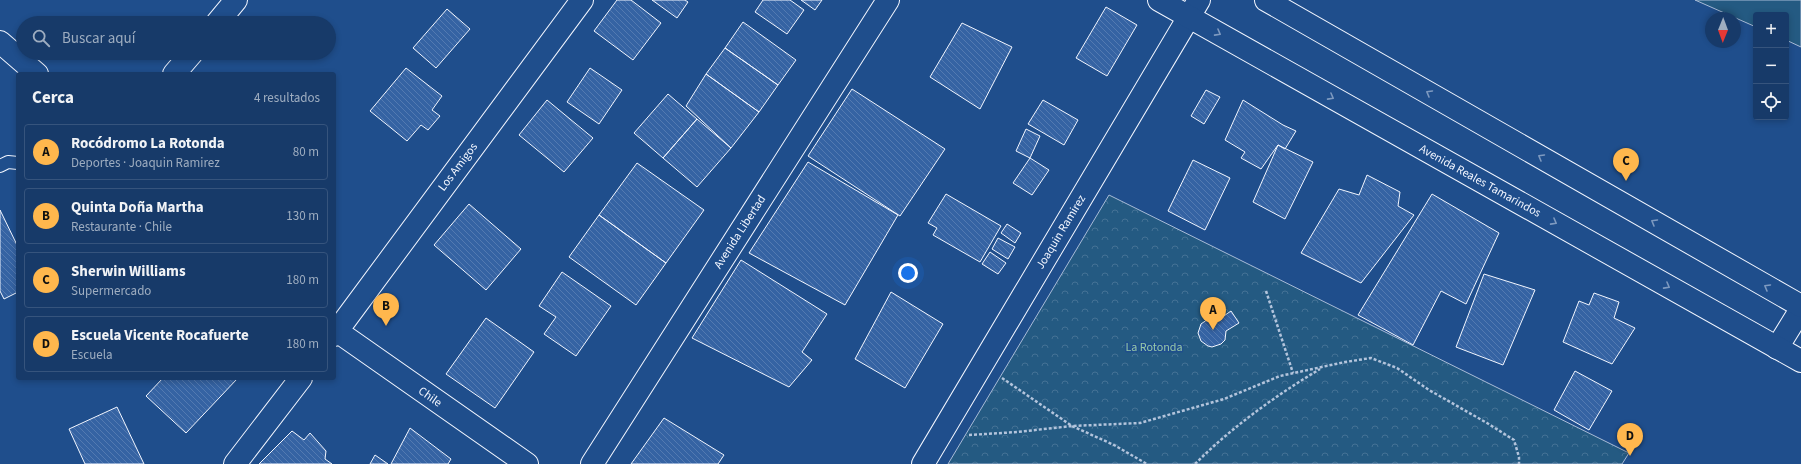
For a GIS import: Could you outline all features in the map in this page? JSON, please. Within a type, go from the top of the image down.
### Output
[{"type":"street","points":[[223,16],[236,0]]},
{"type":"street","name":"Los Amigos","points":[[336,331],[582,0]]},
{"type":"street","name":"Avenida Libertad","points":[[592,464],[888,0]]},
{"type":"street","name":"Avenida Reales Tamarindos","points":[[1159,0],[1194,8],[1801,361]]},
{"type":"street","points":[[1266,0],[1801,306]]},
{"type":"street","name":"Joaquin Ramirez","points":[[923,464],[1194,8]]},
{"type":"street","points":[[0,42],[16,56]]},
{"type":"street","points":[[21,60],[35,72]]},
{"type":"street","points":[[176,72],[186,60]]},
{"type":"street","points":[[1777,348],[1801,309]]},
{"type":"street","name":"Chile","points":[[336,333],[527,464]]},
{"type":"street","points":[[235,464],[299,380]]},
{"type":"lane","points":[[0,166],[8,162],[16,163]]},
{"type":"path","points":[[1266,291],[1293,374]]},
{"type":"path","points":[[965,435],[1017,432],[1072,426],[1140,423],[1224,399],[1280,376],[1371,358],[1398,368],[1429,390],[1514,440],[1519,457],[1519,464]]},
{"type":"path","points":[[1195,464],[1261,407],[1323,367]]},
{"type":"path","points":[[1000,377],[1072,426],[1114,445],[1147,464]]},
{"type":"green space","points":[[1695,0],[1801,0],[1801,47],[1789,41],[1789,12],[1753,12],[1753,26],[1741,20],[1741,12],[1722,12]]},
{"type":"green space","name":"La Rotonda","points":[[1109,195],[1629,453],[1622,464],[948,464]]},
{"type":"building","points":[[617,0],[631,0],[661,23],[633,60],[594,31]]},
{"type":"building","points":[[652,0],[685,0],[688,2],[677,18]]},
{"type":"building","points":[[763,0],[790,0],[804,10],[787,34],[755,12]]},
{"type":"building","points":[[801,0],[822,0],[815,10]]},
{"type":"building","points":[[1106,7],[1137,25],[1107,76],[1076,58]]},
{"type":"building","points":[[447,9],[470,29],[436,68],[413,48]]},
{"type":"building","points":[[743,22],[796,60],[778,85],[725,48]]},
{"type":"building","points":[[962,23],[1012,47],[980,109],[930,77]]},
{"type":"building","points":[[725,48],[778,85],[759,112],[706,74]]},
{"type":"building","points":[[406,68],[442,96],[432,110],[440,116],[428,130],[421,125],[407,141],[370,111]]},
{"type":"building","points":[[590,68],[622,90],[599,124],[567,102]]},
{"type":"building","points":[[706,74],[759,112],[731,148],[686,106]]},
{"type":"building","points":[[852,89],[945,149],[900,216],[808,156]]},
{"type":"building","points":[[1206,90],[1220,97],[1204,124],[1191,116]]},
{"type":"building","points":[[668,94],[697,119],[663,158],[634,133]]},
{"type":"building","points":[[547,100],[593,138],[564,172],[519,135]]},
{"type":"building","points":[[1043,100],[1078,120],[1064,145],[1028,124]]},
{"type":"building","points":[[1243,100],[1283,125],[1296,131],[1285,149],[1278,145],[1261,169],[1241,158],[1245,152],[1225,140]]},
{"type":"building","points":[[697,119],[731,148],[697,187],[663,158]]},
{"type":"building","points":[[1026,129],[1040,136],[1030,158],[1016,151]]},
{"type":"building","points":[[1278,145],[1313,162],[1285,219],[1253,202]]},
{"type":"building","points":[[1030,158],[1049,170],[1032,195],[1013,183]]},
{"type":"building","points":[[1193,160],[1230,178],[1205,230],[1168,211]]},
{"type":"building","points":[[808,162],[898,215],[845,305],[749,253]]},
{"type":"building","points":[[637,163],[704,210],[666,263],[599,215]]},
{"type":"building","points":[[1367,175],[1400,192],[1398,206],[1414,215],[1361,283],[1301,253],[1339,189],[1359,195]]},
{"type":"building","points":[[946,194],[1001,226],[980,262],[933,235],[937,228],[928,223]]},
{"type":"building","points":[[1432,194],[1499,233],[1466,304],[1441,291],[1413,345],[1358,315]]},
{"type":"building","points":[[469,204],[521,249],[486,290],[434,245]]},
{"type":"building","points":[[0,210],[16,243],[16,293],[4,299],[0,291]]},
{"type":"building","points":[[599,215],[666,263],[636,305],[569,257]]},
{"type":"building","points":[[1007,224],[1021,233],[1015,243],[1001,233]]},
{"type":"building","points":[[998,238],[1015,247],[1008,259],[992,249]]},
{"type":"building","points":[[990,252],[1006,263],[998,274],[982,264]]},
{"type":"building","points":[[741,260],[827,314],[802,352],[812,360],[789,387],[692,338]]},
{"type":"building","points":[[562,272],[611,306],[576,356],[544,334],[556,317],[539,306]]},
{"type":"building","points":[[1484,274],[1535,290],[1503,365],[1456,347]]},
{"type":"building","points":[[891,292],[943,324],[905,388],[855,359]]},
{"type":"building","points":[[1594,293],[1619,302],[1614,318],[1635,328],[1612,364],[1563,342],[1579,301],[1589,305]]},
{"type":"building","points":[[1231,311],[1239,323],[1226,331],[1225,340],[1221,344],[1212,347],[1201,341],[1198,333],[1201,324],[1208,319],[1218,320]]},
{"type":"building","points":[[486,318],[534,352],[495,408],[446,374]]},
{"type":"building","points":[[1575,371],[1612,391],[1589,430],[1554,410]]},
{"type":"building","points":[[161,380],[236,380],[186,433],[146,396]]},
{"type":"building","points":[[117,407],[144,464],[85,464],[69,429]]},
{"type":"building","points":[[664,418],[724,455],[718,464],[631,464]]},
{"type":"building","points":[[410,428],[451,459],[448,464],[391,464]]},
{"type":"building","points":[[292,431],[304,440],[310,433],[326,451],[325,459],[332,464],[259,464]]},
{"type":"building","points":[[375,455],[388,464],[370,464]]},
{"type":"place","name":"Sherwin Williams","points":[[1626,181]]},
{"type":"place","name":"Quinta Doña Martha","points":[[386,326]]},
{"type":"place","name":"Rocódromo La Rotonda","points":[[1213,330]]},
{"type":"place","name":"Escuela Vicente Rocafuerte","points":[[1630,456]]}]
